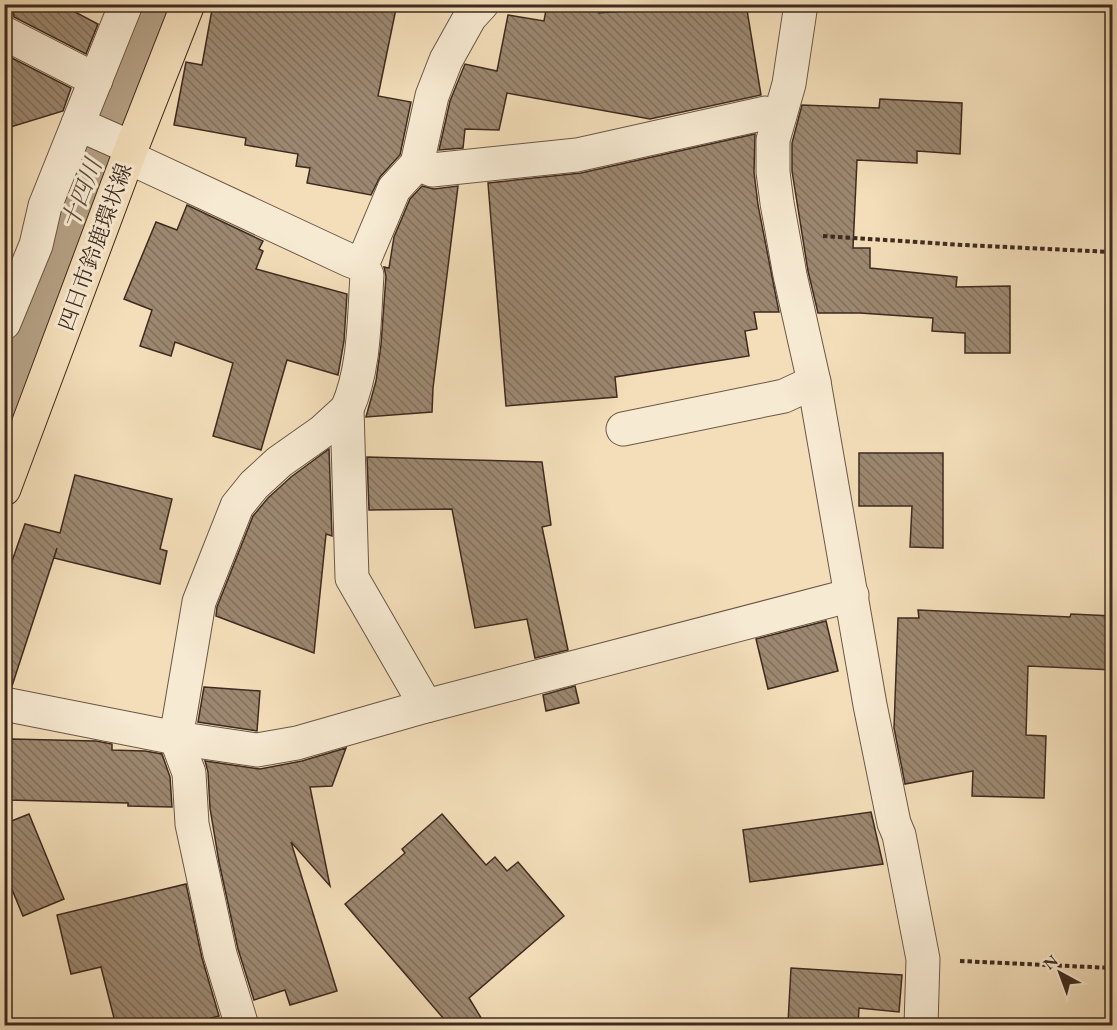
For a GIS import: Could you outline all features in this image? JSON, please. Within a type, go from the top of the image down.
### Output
[{"type":"main road","name":"四日市鈴鹿環状線","points":[[4,489],[127,150],[188,4]]},
{"type":"street","points":[[4,323],[36,244],[45,206],[81,125],[126,4]]},
{"type":"street","points":[[362,265],[394,189],[417,164],[432,96],[446,60],[470,17],[482,4]]},
{"type":"street","points":[[801,4],[789,84],[773,140],[773,172],[782,233],[814,382],[870,705],[923,959],[921,1026]]},
{"type":"street","points":[[4,33],[96,80]]},
{"type":"street","points":[[417,164],[432,170],[577,155],[765,113],[780,115]]},
{"type":"street","points":[[81,125],[127,150],[362,265],[367,275],[360,362],[353,396],[347,409],[323,431],[279,462],[254,485],[237,506],[199,602],[176,738],[189,773],[192,824],[220,954],[242,1026]]},
{"type":"street","points":[[623,429],[784,396],[814,382]]},
{"type":"street","points":[[347,409],[352,578],[426,706]]},
{"type":"street","points":[[4,704],[176,738],[257,750],[297,743],[426,706],[852,595]]},
{"type":"path","points":[[782,233],[1113,252]]},
{"type":"path","points":[[923,959],[1113,968]]},
{"type":"building","points":[[12,4],[60,4],[98,24],[86,54],[14,17]]},
{"type":"building","points":[[213,4],[397,4],[378,96],[411,102],[400,155],[380,177],[371,195],[307,183],[310,168],[296,166],[298,154],[245,145],[246,138],[174,125],[186,62],[202,65]]},
{"type":"building","points":[[547,4],[601,4],[599,13],[684,6],[684,4],[746,4],[761,95],[650,119],[507,93],[499,130],[465,129],[463,148],[439,150],[450,101],[465,64],[497,71],[508,15],[544,21]]},
{"type":"building","points":[[4,54],[71,88],[63,111],[4,129]]},
{"type":"building","points":[[880,99],[962,103],[960,154],[917,151],[917,163],[857,160],[853,248],[870,248],[870,268],[957,277],[956,287],[1010,286],[1010,353],[965,353],[965,333],[932,331],[933,318],[860,313],[818,313],[808,271],[792,171],[792,143],[802,105],[879,108]]},
{"type":"building","points":[[755,134],[754,172],[758,205],[779,312],[754,312],[757,329],[745,331],[749,356],[615,377],[617,397],[506,406],[488,183],[581,173]]},
{"type":"building","points":[[422,186],[434,189],[458,186],[432,412],[366,417],[376,381],[381,345],[386,276],[384,267],[389,268],[394,237],[410,199]]},
{"type":"building","points":[[187,205],[263,241],[259,249],[263,251],[256,269],[347,294],[344,341],[338,375],[287,360],[261,450],[213,436],[233,363],[175,342],[171,356],[140,346],[152,310],[124,299],[156,222],[177,230]]},
{"type":"building","points":[[329,449],[332,536],[326,534],[314,653],[216,616],[217,607],[253,516],[268,498],[291,477]]},
{"type":"building","points":[[859,453],[943,453],[943,548],[910,547],[912,506],[859,506]]},
{"type":"building","points":[[367,457],[542,462],[551,525],[542,527],[568,650],[535,658],[527,619],[475,628],[452,509],[369,510]]},
{"type":"building","points":[[75,475],[172,499],[160,549],[167,551],[160,584],[54,558],[57,548],[12,686],[4,686],[4,584],[25,524],[60,533]]},
{"type":"building","points":[[918,610],[1070,617],[1071,614],[1113,616],[1113,670],[1028,666],[1026,735],[1046,736],[1044,798],[972,796],[973,771],[905,784],[894,728],[898,618],[919,618]]},
{"type":"building","points":[[826,621],[838,671],[768,689],[756,639]]},
{"type":"building","points":[[575,686],[579,703],[546,711],[543,695]]},
{"type":"building","points":[[204,687],[260,691],[257,731],[198,722]]},
{"type":"building","points":[[11,739],[96,741],[112,744],[112,750],[162,754],[170,777],[172,807],[128,806],[128,803],[9,800]]},
{"type":"building","points":[[346,748],[332,786],[310,787],[330,886],[291,842],[337,991],[290,1005],[285,990],[254,1000],[238,949],[219,862],[205,761],[260,769],[302,761]]},
{"type":"building","points":[[871,812],[883,864],[750,882],[743,830]]},
{"type":"building","points":[[29,814],[64,899],[23,916],[4,870],[4,824]]},
{"type":"building","points":[[442,814],[486,865],[495,857],[507,871],[518,862],[564,916],[469,998],[486,1026],[450,1026],[345,904],[405,853],[402,849]]},
{"type":"building","points":[[186,884],[202,958],[219,1016],[181,1026],[116,1026],[101,967],[71,974],[57,915]]},
{"type":"building","points":[[791,968],[902,975],[899,1012],[859,1008],[858,1026],[788,1023]]},
{"type":"waterway","name":"十四川","points":[[4,381],[32,324],[154,4]]}]
